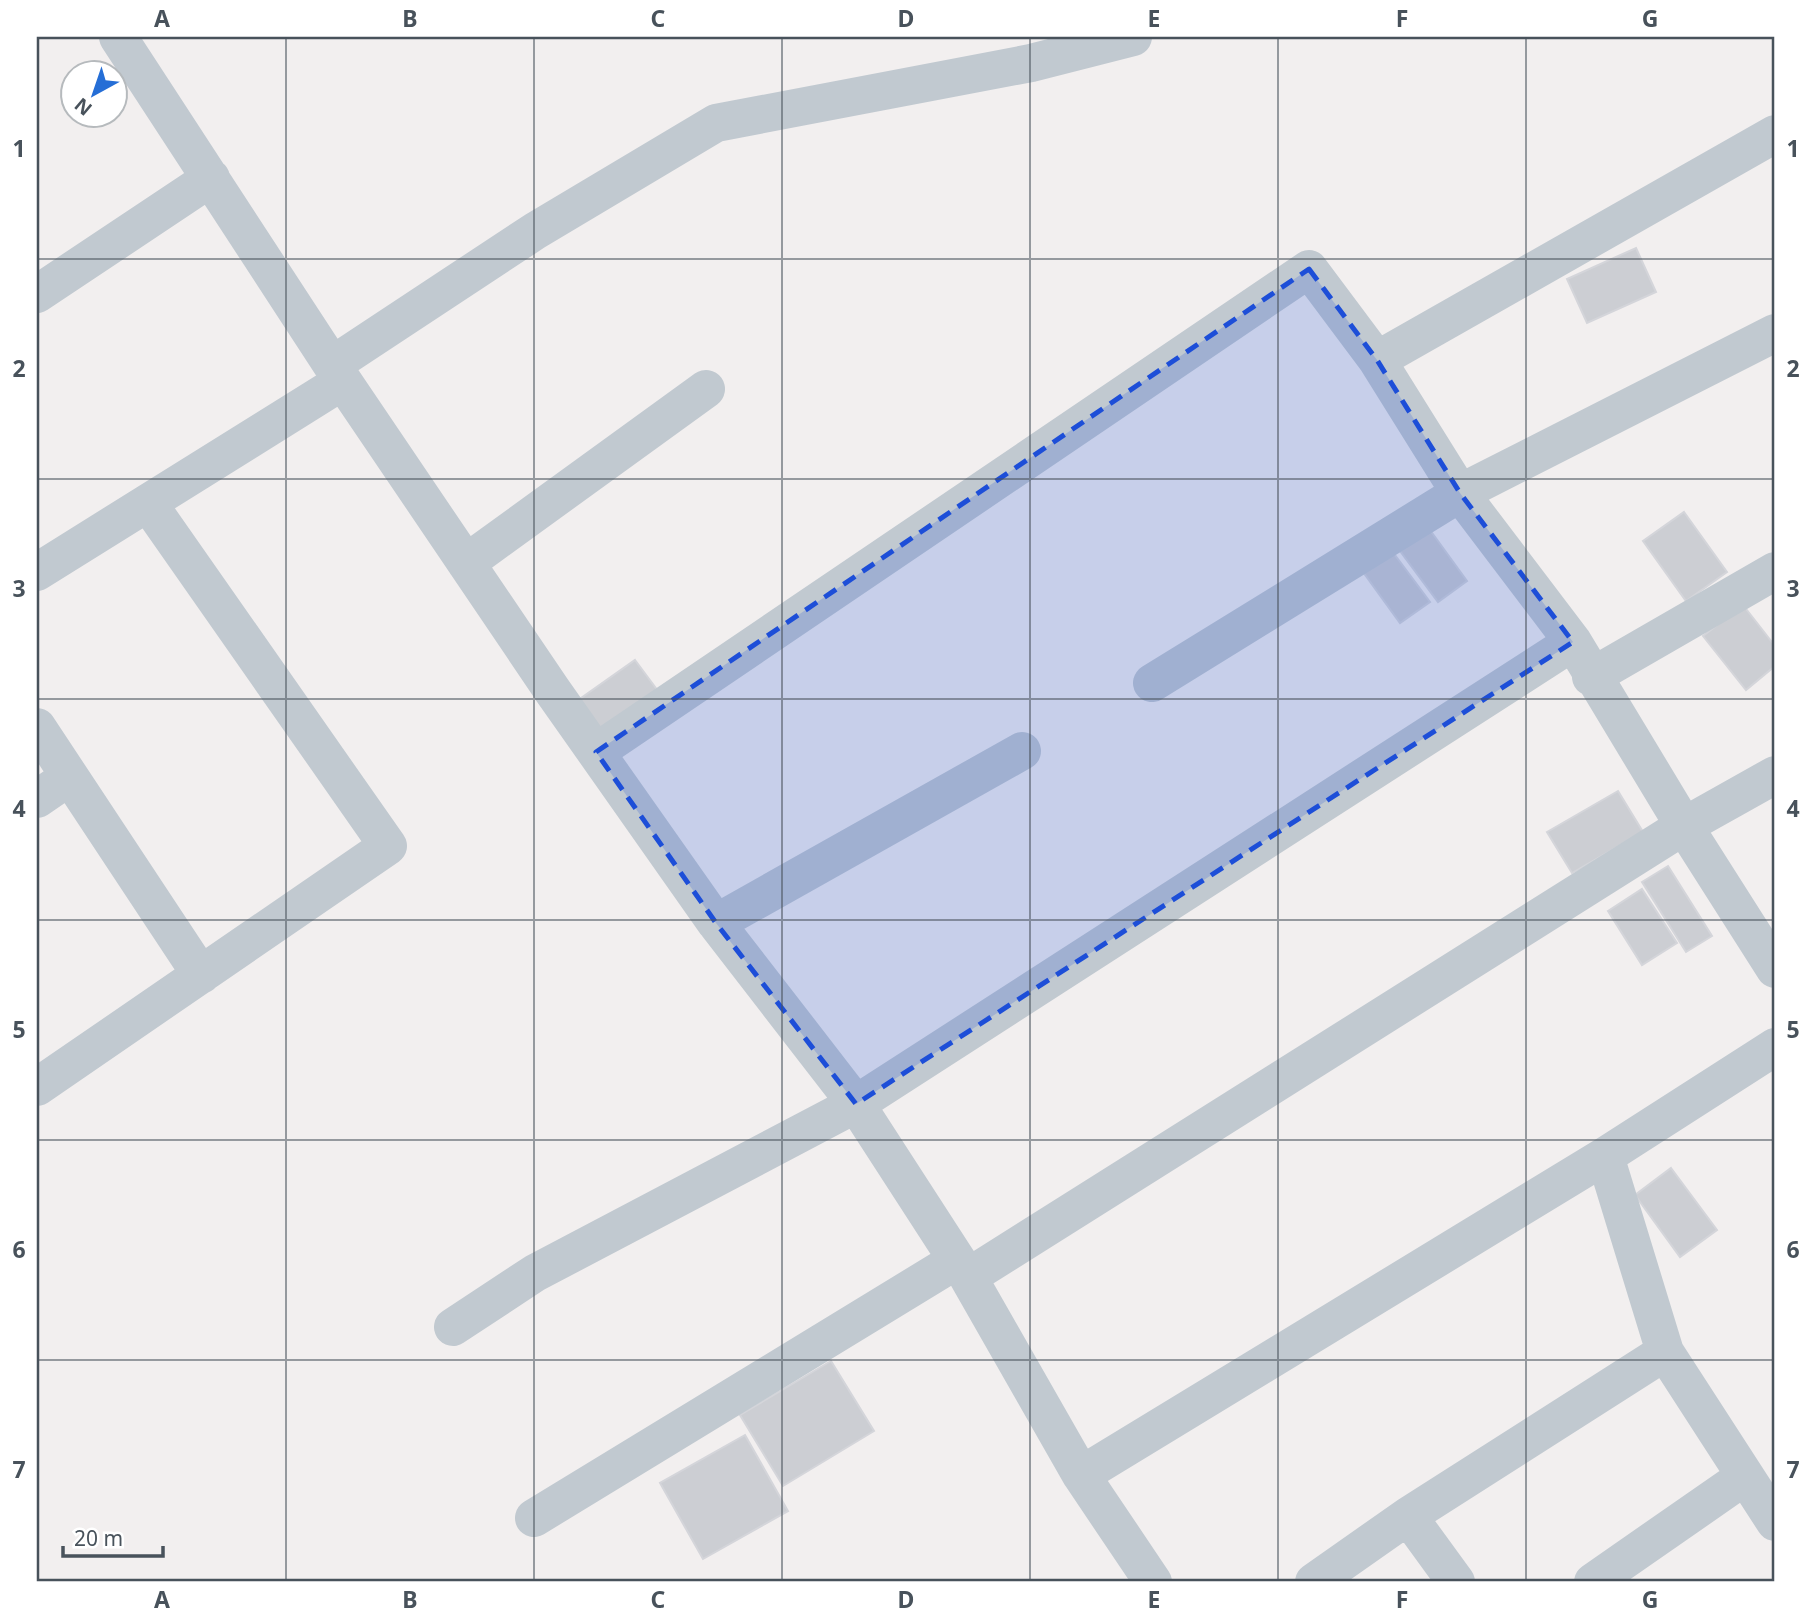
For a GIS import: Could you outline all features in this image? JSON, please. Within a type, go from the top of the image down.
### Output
[{"type":"street","points":[[118,37],[338,373],[596,752],[716,923],[856,1104],[963,1268],[1081,1475],[1153,1582]]},
{"type":"street","points":[[37,572],[148,503],[338,373],[535,231],[716,123],[1027,50],[1133,37]]},
{"type":"street","points":[[1377,360],[1775,134]]},
{"type":"street","points":[[37,294],[211,178]]},
{"type":"street","points":[[596,752],[1309,269],[1377,360],[1460,493],[1573,642],[1591,677],[1775,969]]},
{"type":"street","points":[[1152,683],[1460,493],[1775,333]]},
{"type":"street","points":[[466,563],[706,389]]},
{"type":"street","points":[[37,1087],[388,846],[148,503]]},
{"type":"street","points":[[1591,677],[1775,571]]},
{"type":"street","points":[[453,1327],[535,1273],[856,1104],[1573,642]]},
{"type":"street","points":[[37,727],[201,975]]},
{"type":"street","points":[[716,923],[1022,751]]},
{"type":"street","points":[[534,1518],[963,1268],[1684,826],[1775,775]]},
{"type":"street","points":[[37,799],[69,777]]},
{"type":"street","points":[[1081,1475],[1605,1156],[1775,1046]]},
{"type":"street","points":[[1605,1156],[1665,1352],[1775,1522]]},
{"type":"street","points":[[1314,1582],[1408,1516],[1665,1352]]},
{"type":"street","points":[[1593,1582],[1744,1477]]},
{"type":"street","points":[[1408,1516],[1456,1582]]},
{"type":"highlighted area","points":[[1309,269],[1377,360],[1460,493],[1573,642],[856,1104],[716,923],[596,752]]},
{"type":"building","points":[[1636,248],[1656,292],[1587,323],[1567,279]]},
{"type":"building","points":[[1684,512],[1727,572],[1686,601],[1643,541]]},
{"type":"building","points":[[1430,530],[1467,581],[1438,602],[1400,551]]},
{"type":"building","points":[[1392,551],[1430,602],[1400,623],[1363,572]]},
{"type":"building","points":[[1743,605],[1775,646],[1775,666],[1746,690],[1703,636]]},
{"type":"building","points":[[635,660],[661,695],[600,739],[574,703]]},
{"type":"building","points":[[1618,791],[1643,832],[1572,873],[1547,832]]},
{"type":"building","points":[[1668,866],[1712,936],[1686,952],[1642,882]]},
{"type":"building","points":[[1642,889],[1677,943],[1642,965],[1608,911]]},
{"type":"building","points":[[1671,1168],[1717,1230],[1680,1257],[1635,1195]]},
{"type":"building","points":[[831,1361],[874,1431],[783,1486],[740,1415]]},
{"type":"building","points":[[745,1435],[788,1511],[703,1559],[660,1483]]}]
